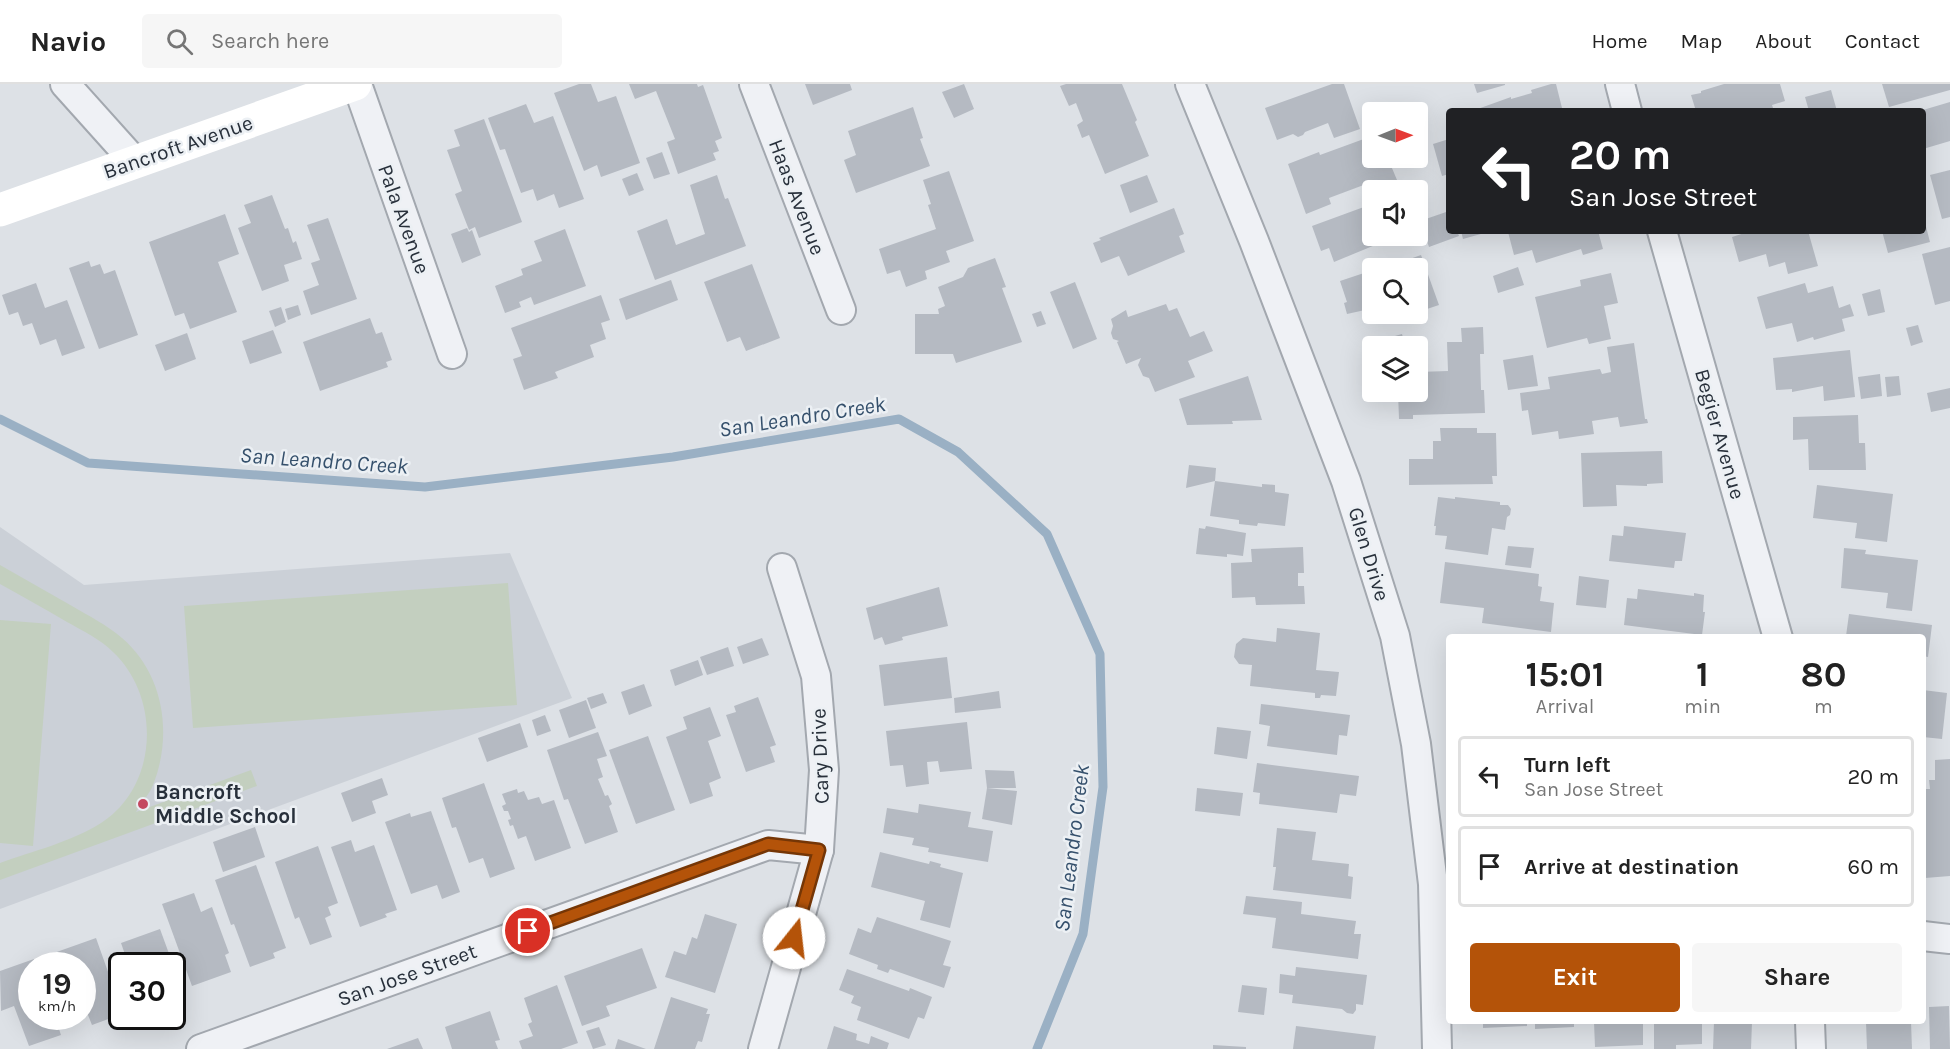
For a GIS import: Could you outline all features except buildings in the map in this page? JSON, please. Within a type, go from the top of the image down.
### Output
[{"type":"main road","name":"Bancroft Avenue","points":[[0,210],[356,84]]},
{"type":"street","points":[[65,84],[135,162]]},
{"type":"street","name":"Pala Avenue","points":[[356,84],[452,354]]},
{"type":"street","name":"Haas Avenue","points":[[754,84],[841,310]]},
{"type":"street","name":"Glen Drive","points":[[1190,84],[1254,241],[1346,481],[1395,636],[1441,884],[1437,1049]]},
{"type":"street","points":[[1620,84],[1626,108]]},
{"type":"street","name":"Begier Avenue","points":[[1663,234],[1777,634]]},
{"type":"street","name":"Cary Drive","points":[[763,1049],[819,850],[825,770],[816,676],[782,568]]},
{"type":"street","name":"San Jose Street","points":[[201,1049],[768,844],[819,850]]},
{"type":"street","points":[[1926,936],[1950,939]]},
{"type":"street","points":[[1810,1024],[1811,1049]]},
{"type":"shaded area","name":"Bancroft Middle School","points":[[0,527],[84,585],[510,553],[572,698],[0,909]]},
{"type":"green space","points":[[0,565],[110,629],[136,653],[147,669],[156,687],[161,706],[162,746],[153,785],[136,812],[251,770],[257,786],[0,880],[0,863],[77,836],[101,823],[120,807],[134,787],[143,764],[147,740],[146,716],[140,692],[129,671],[103,643],[0,584]]},
{"type":"green space","points":[[508,583],[517,705],[193,728],[184,606]]},
{"type":"green space","points":[[0,620],[51,624],[33,846],[0,843]]},
{"type":"waterway","name":"San Leandro Creek","points":[[0,419],[88,463],[425,487],[673,457],[899,419],[958,452],[1047,534],[1100,654],[1103,787],[1083,934],[1037,1049]]},
{"type":"place","name":"Bancroft Middle School","points":[[143,804]]},
{"type":"route","points":[[528,931],[768,844],[819,850],[794,938]]}]
